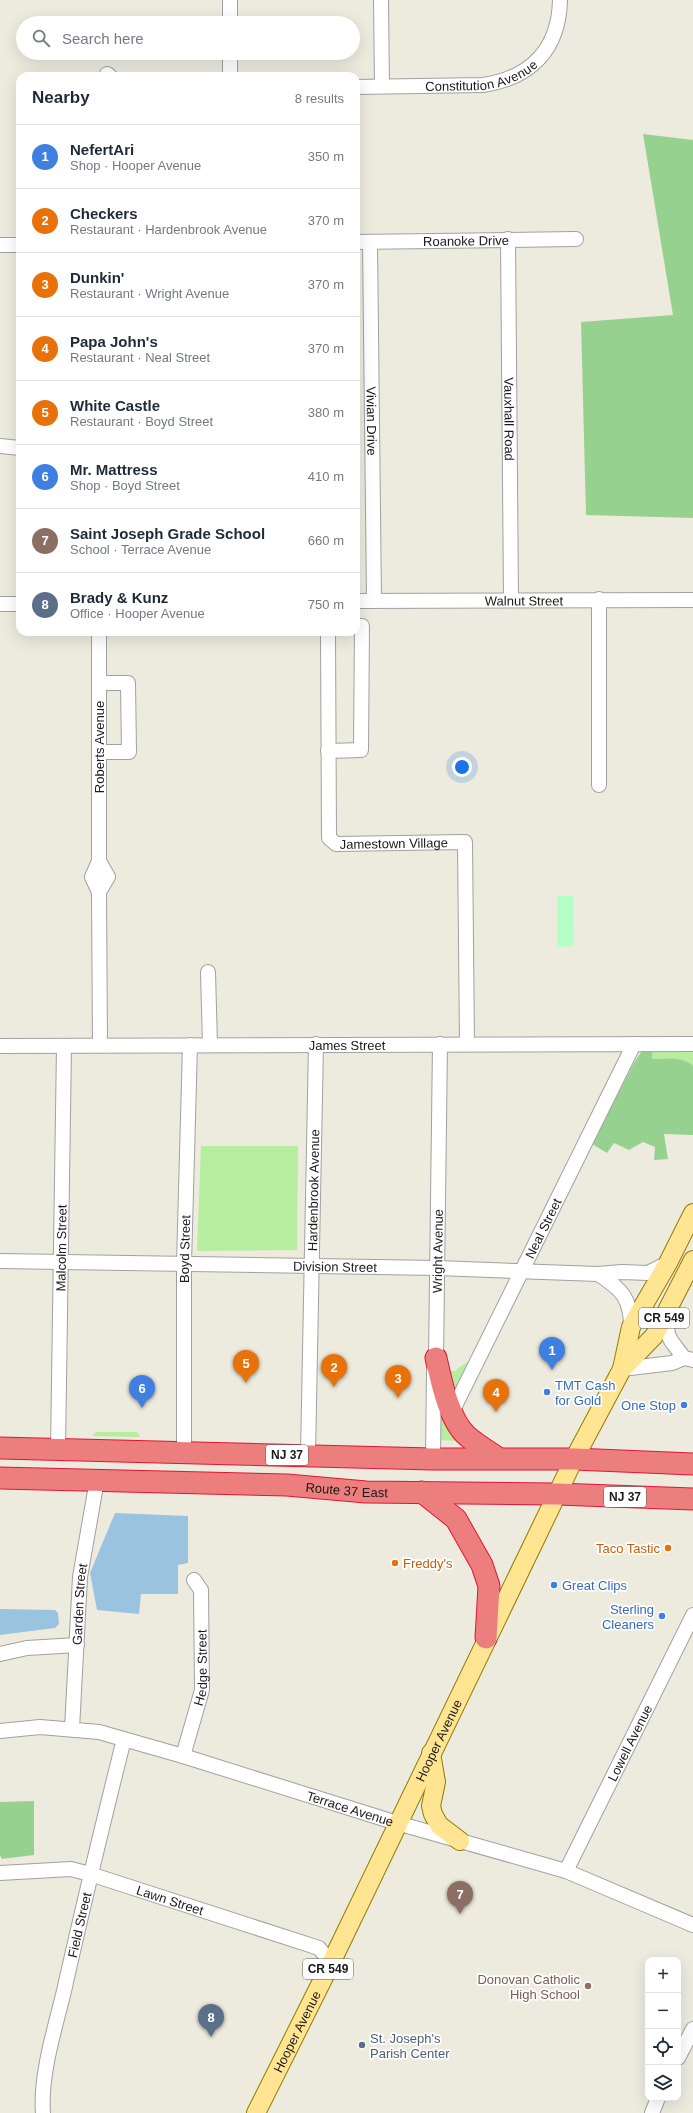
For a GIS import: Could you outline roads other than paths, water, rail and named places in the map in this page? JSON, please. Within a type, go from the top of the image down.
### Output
[{"type":"highway","points":[[436,1358],[442,1390],[452,1412],[466,1435],[498,1458]]},
{"type":"highway","name":"NJ 37","points":[[0,1448],[433,1459],[574,1459],[693,1464]]},
{"type":"highway","name":"Route 37 East","points":[[0,1478],[287,1485],[366,1492],[557,1494],[693,1499]]},
{"type":"highway","points":[[422,1492],[456,1520],[482,1565],[489,1586],[486,1638]]},
{"type":"main road","name":"Hooper Avenue","points":[[256,2113],[331,1963],[486,1638],[574,1459],[622,1368],[631,1327],[668,1263],[693,1213]]},
{"type":"main road","name":"Hooper Avenue","points":[[622,1368],[654,1336],[693,1260]]},
{"type":"main road","points":[[431,1753],[436,1782],[431,1806],[433,1814],[440,1825],[460,1841]]},
{"type":"street","points":[[230,0],[230,16]]},
{"type":"street","points":[[381,0],[382,86]]},
{"type":"street","name":"Constitution Avenue","points":[[360,87],[483,86],[502,83],[516,77],[529,68],[551,43],[557,26],[560,0]]},
{"type":"street","points":[[230,60],[230,72]]},
{"type":"street","name":"Vauxhall Road","points":[[508,239],[511,599]]},
{"type":"street","name":"Roanoke Drive","points":[[363,242],[576,239]]},
{"type":"street","name":"Vivian Drive","points":[[363,242],[374,601]]},
{"type":"street","points":[[0,245],[16,245]]},
{"type":"street","points":[[0,446],[16,448]]},
{"type":"street","name":"Walnut Street","points":[[360,601],[511,599],[693,600]]},
{"type":"street","points":[[599,599],[599,785]]},
{"type":"street","points":[[0,604],[16,604]]},
{"type":"street","points":[[328,751],[361,750],[362,626],[360,626]]},
{"type":"street","name":"Roberts Avenue","points":[[99,636],[99,861],[108,877],[99,892],[100,1045]]},
{"type":"street","name":"Jamestown Village","points":[[328,636],[329,838],[336,844],[464,842],[467,1044]]},
{"type":"street","points":[[99,683],[128,683],[129,752],[99,752]]},
{"type":"street","points":[[208,972],[210,1045]]},
{"type":"street","name":"Hardenbrook Avenue","points":[[308,1455],[316,1044]]},
{"type":"street","name":"Wright Avenue","points":[[433,1459],[434,1372],[436,1358],[440,1044]]},
{"type":"street","name":"Neal Street","points":[[452,1412],[523,1272],[634,1044]]},
{"type":"street","name":"James Street","points":[[0,1046],[693,1044]]},
{"type":"street","name":"Boyd Street","points":[[184,1452],[184,1264],[190,1045]]},
{"type":"street","name":"Malcolm Street","points":[[58,1450],[64,1046]]},
{"type":"street","name":"Division Street","points":[[0,1261],[437,1268],[598,1274],[622,1272],[648,1273],[668,1263]]},
{"type":"street","points":[[598,1274],[612,1283],[624,1294],[631,1310],[631,1327]]},
{"type":"street","points":[[671,1305],[666,1330],[671,1343],[688,1359]]},
{"type":"street","points":[[622,1368],[672,1363],[688,1359]]},
{"type":"street","name":"Garden Street","points":[[72,1729],[80,1576],[97,1480]]},
{"type":"street","points":[[657,1498],[693,1509]]},
{"type":"street","name":"Hedge Street","points":[[183,1756],[202,1690],[201,1590],[194,1580]]},
{"type":"street","name":"Lowell Avenue","points":[[566,1871],[693,1615]]},
{"type":"street","points":[[0,1654],[27,1648],[77,1645]]},
{"type":"street","name":"Terrace Avenue","points":[[0,1731],[40,1727],[99,1732],[183,1756],[397,1823],[566,1871],[693,1925]]},
{"type":"street","name":"Field Street","points":[[43,2113],[42,2099],[51,2045],[90,1874],[124,1739]]},
{"type":"street","name":"Lawn Street","points":[[0,1873],[71,1869],[90,1874],[319,1948],[331,1963]]},
{"type":"street","points":[[681,2052],[693,2029]]},
{"type":"street","points":[[652,2113],[657,2101]]},
{"type":"water","points":[[115,1513],[188,1516],[188,1563],[178,1565],[178,1594],[141,1594],[139,1614],[97,1610],[90,1573]]},
{"type":"water","points":[[0,1609],[55,1610],[58,1613],[59,1624],[55,1628],[0,1635]]},
{"type":"place","name":"NefertAri","points":[[552,1370]]},
{"type":"place","name":"White Castle","points":[[246,1383]]},
{"type":"place","name":"Checkers","points":[[334,1387]]},
{"type":"place","name":"TMT Cash for Gold","points":[[547,1392]]},
{"type":"place","name":"Dunkin'","points":[[398,1398]]},
{"type":"place","name":"One Stop","points":[[684,1405]]},
{"type":"place","name":"Mr. Mattress","points":[[142,1408]]},
{"type":"place","name":"Papa John's","points":[[496,1412]]},
{"type":"place","name":"Taco Tastic","points":[[668,1548]]},
{"type":"place","name":"Freddy's","points":[[395,1563]]},
{"type":"place","name":"Great Clips","points":[[554,1585]]},
{"type":"place","name":"Sterling Cleaners","points":[[662,1616]]},
{"type":"place","name":"Saint Joseph Grade School","points":[[460,1914]]},
{"type":"place","name":"Donovan Catholic High School","points":[[588,1986]]},
{"type":"place","name":"Brady & Kunz","points":[[211,2037]]},
{"type":"place","name":"St. Joseph's Parish Center","points":[[362,2045]]}]
